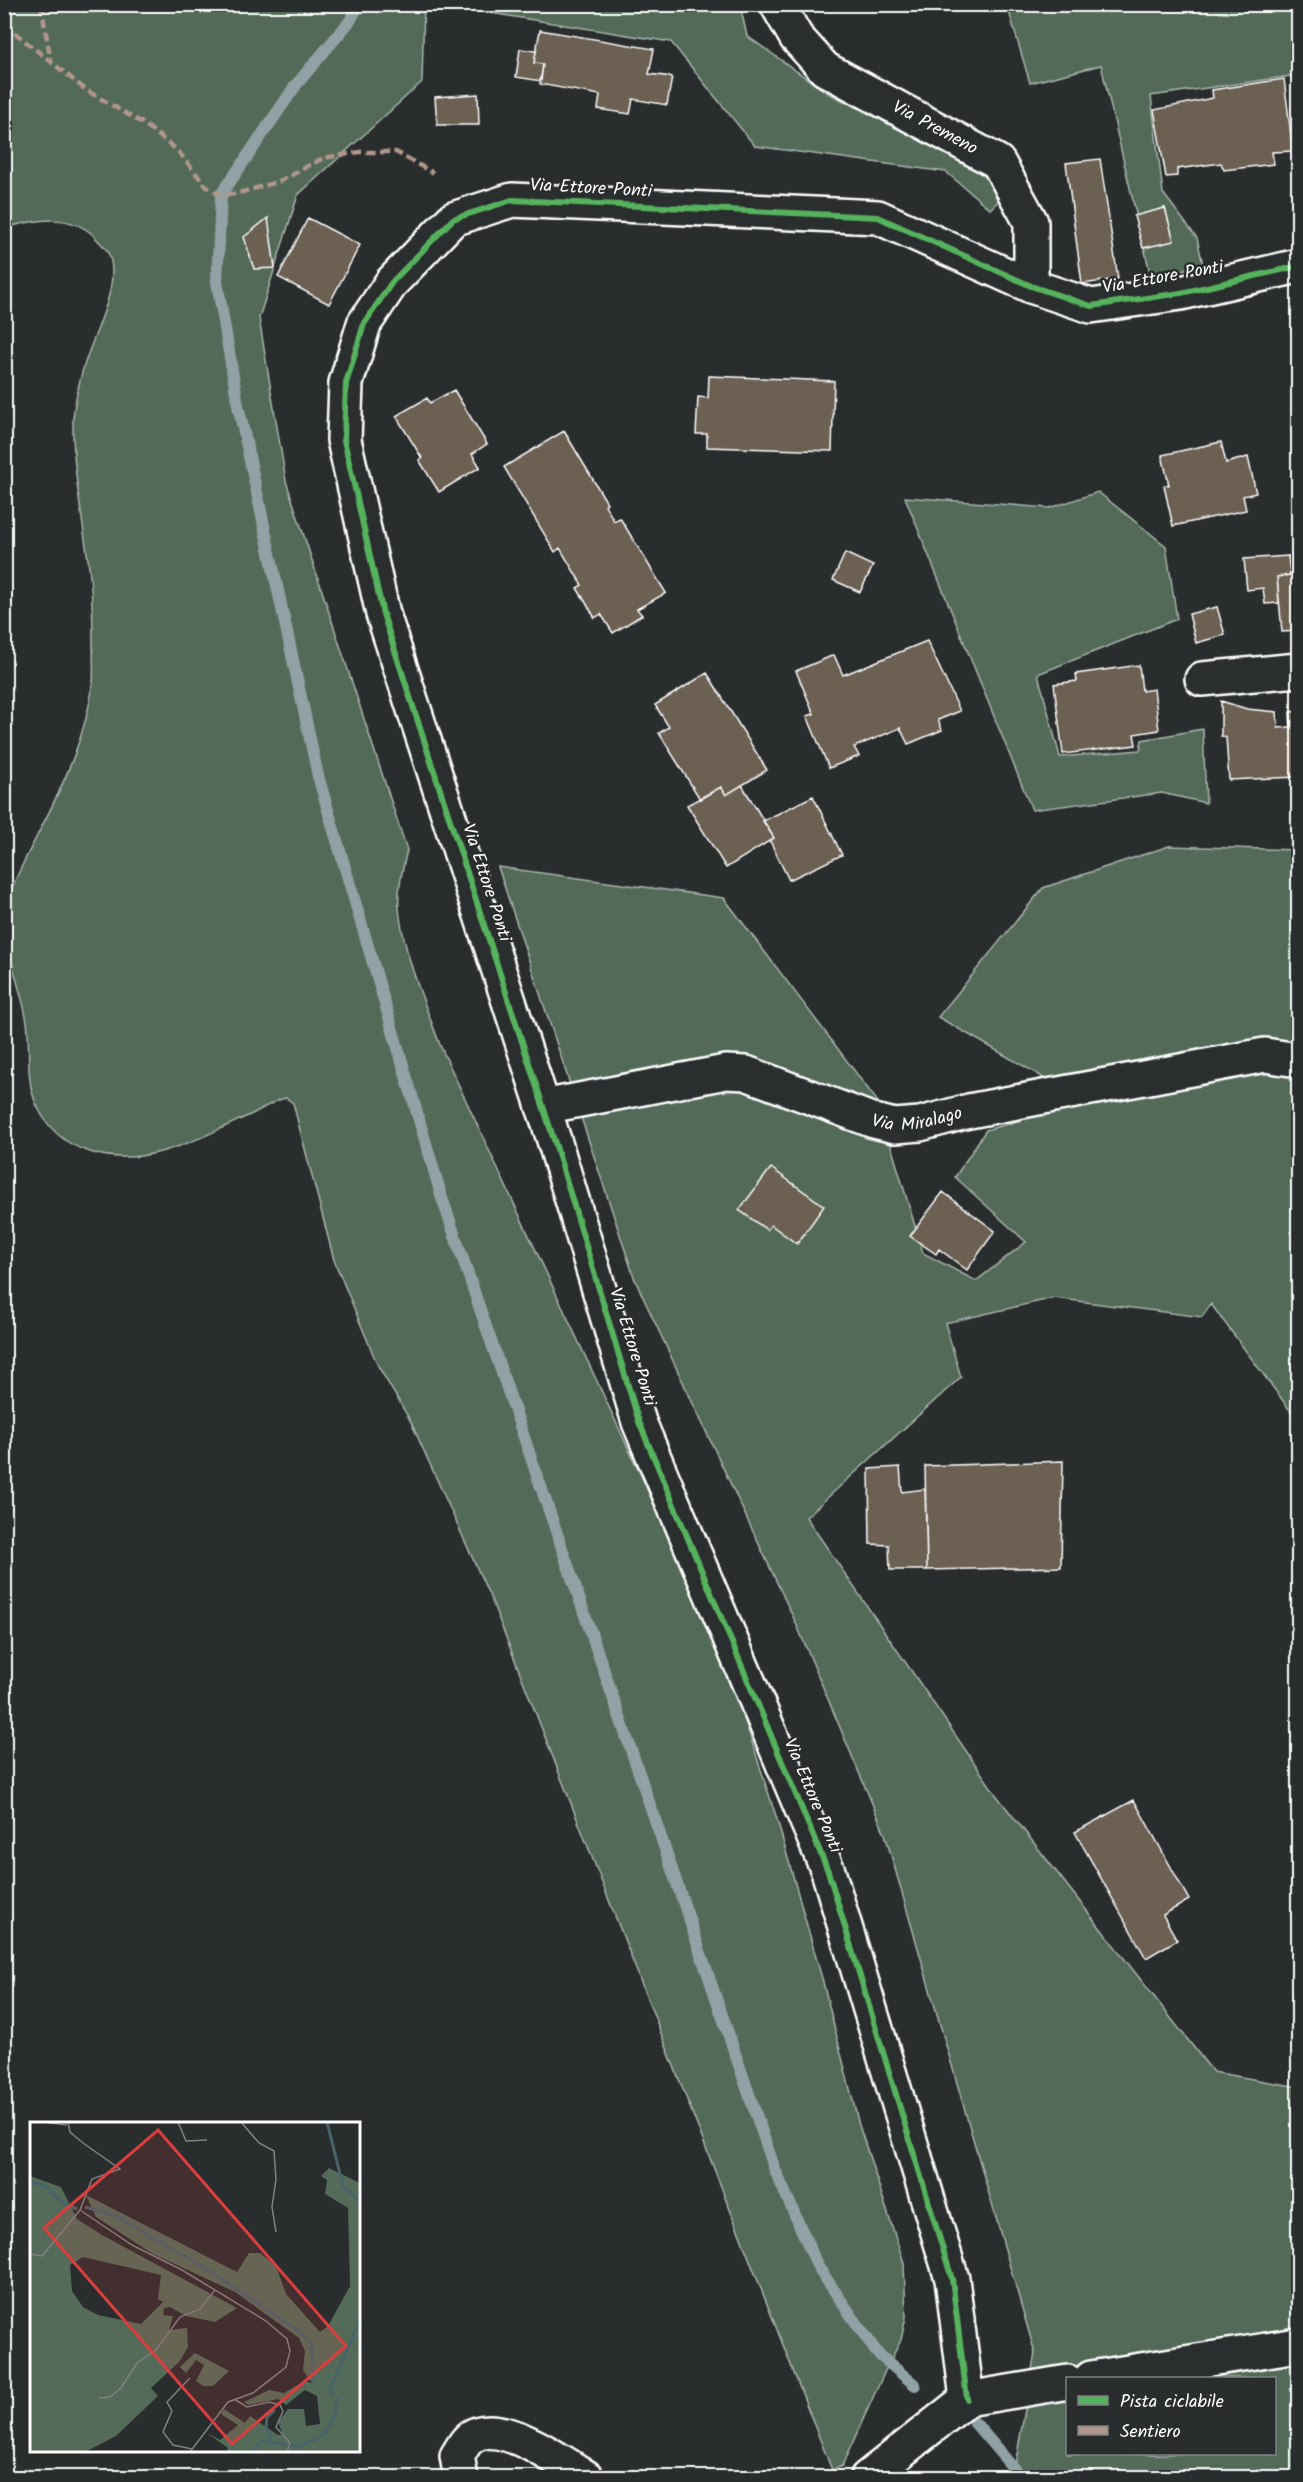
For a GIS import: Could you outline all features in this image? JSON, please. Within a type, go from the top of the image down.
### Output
[{"type":"street","name":"Via Premeno","points":[[777,4],[796,37],[825,69],[998,162],[1031,222],[1031,286]]},
{"type":"street","name":"Via Ettore Ponti","points":[[967,2399],[952,2279],[828,1871],[639,1422],[543,1107],[381,603],[344,440],[346,383],[364,324],[392,282],[453,219],[512,200],[878,217],[1031,286],[1091,306],[1181,293],[1299,266]]},
{"type":"street","points":[[1202,679],[1299,670]]},
{"type":"street","name":"Via Miralago","points":[[543,1107],[726,1072],[746,1073],[874,1121],[895,1126],[920,1124],[969,1111],[1265,1055],[1299,1060]]},
{"type":"street","points":[[1103,2377],[1299,2345]]},
{"type":"street","points":[[867,2478],[967,2399],[1066,2382]]},
{"type":"street","points":[[461,2478],[457,2456],[470,2437],[487,2431],[533,2444],[587,2478]]},
{"type":"green space","points":[[5,5],[424,5],[422,82],[298,195],[259,318],[286,481],[407,850],[402,872],[399,909],[405,944],[415,978],[440,1045],[644,1482],[738,1699],[776,1816],[823,1982],[859,2125],[904,2263],[906,2317],[901,2340],[842,2466],[832,2470],[491,1599],[410,1420],[378,1366],[334,1260],[293,1103],[286,1098],[282,1099],[172,1149],[129,1157],[108,1156],[87,1151],[72,1144],[48,1123],[34,1099],[30,1078],[27,1022],[8,948],[6,903],[58,793],[80,739],[90,702],[93,683],[93,623],[88,560],[76,473],[73,420],[82,371],[106,305],[112,277],[107,250],[95,237],[75,224],[52,220],[5,228]]},
{"type":"green space","points":[[468,5],[740,5],[747,36],[826,92],[980,170],[1002,198],[990,209],[946,172],[755,146],[671,42],[472,10]]},
{"type":"green space","points":[[1007,5],[1298,5],[1298,75],[1151,96],[1163,193],[1197,238],[1203,265],[1151,277],[1101,65],[1030,83]]},
{"type":"green space","points":[[1098,492],[1166,546],[1177,619],[1038,674],[1060,757],[1140,750],[1142,740],[1203,729],[1206,803],[1162,793],[1032,810],[905,497],[1050,508]]},
{"type":"green space","points":[[1169,846],[1298,850],[1298,1421],[1211,1304],[1202,1317],[1054,1298],[945,1323],[961,1377],[806,1517],[997,1796],[1213,2072],[1298,2087],[1298,2477],[1013,2477],[1035,2353],[885,1834],[795,1621],[635,1280],[498,867],[724,898],[878,1102],[923,1253],[976,1281],[1026,1242],[955,1177],[986,1130],[1065,1108],[1041,1076],[938,1017],[1043,888]]},
{"type":"building","points":[[540,30],[654,49],[649,74],[672,77],[667,105],[633,99],[630,114],[598,109],[600,95],[540,84],[543,64],[534,63]]},
{"type":"building","points":[[520,49],[536,51],[534,63],[543,64],[541,81],[516,77]]},
{"type":"building","points":[[1284,79],[1293,151],[1272,152],[1274,164],[1224,170],[1221,163],[1177,169],[1177,176],[1166,177],[1154,110],[1213,98],[1212,90]]},
{"type":"building","points":[[478,94],[479,125],[437,125],[435,97]]},
{"type":"building","points":[[1100,159],[1118,279],[1082,284],[1066,163]]},
{"type":"building","points":[[1165,208],[1174,241],[1143,248],[1134,216]]},
{"type":"building","points":[[268,218],[275,268],[254,269],[244,237]]},
{"type":"building","points":[[308,218],[360,245],[329,304],[278,277]]},
{"type":"building","points":[[709,376],[834,381],[832,451],[707,447],[707,434],[696,434],[698,397],[708,398]]},
{"type":"building","points":[[454,390],[487,444],[472,454],[480,467],[439,492],[419,460],[422,458],[396,416],[427,398],[430,403]]},
{"type":"building","points":[[564,431],[607,503],[605,505],[614,521],[620,518],[666,593],[637,609],[642,615],[613,633],[601,614],[595,618],[577,588],[582,585],[560,548],[555,552],[504,467]]},
{"type":"building","points":[[1221,442],[1226,463],[1248,457],[1256,493],[1243,496],[1246,510],[1173,526],[1164,486],[1169,485],[1162,455]]},
{"type":"building","points":[[845,553],[873,566],[860,592],[833,580]]},
{"type":"building","points":[[1298,555],[1298,631],[1282,632],[1277,577],[1290,575],[1288,556]]},
{"type":"building","points":[[1288,556],[1290,575],[1277,577],[1279,603],[1265,604],[1263,588],[1247,590],[1244,559]]},
{"type":"building","points":[[1217,607],[1225,635],[1196,643],[1189,614]]},
{"type":"building","points":[[927,641],[960,711],[938,720],[942,730],[908,744],[900,728],[854,747],[859,756],[829,768],[807,716],[814,714],[796,671],[834,655],[843,675]]},
{"type":"building","points":[[1139,665],[1142,691],[1154,689],[1159,730],[1134,734],[1136,745],[1063,754],[1054,684],[1077,681],[1076,674]]},
{"type":"building","points":[[707,673],[767,770],[726,795],[721,787],[700,799],[659,733],[669,727],[655,705]]},
{"type":"building","points":[[1221,701],[1247,709],[1277,712],[1278,728],[1291,727],[1290,712],[1298,711],[1298,777],[1229,780],[1226,737],[1221,736]]},
{"type":"building","points":[[742,785],[774,838],[726,868],[687,805],[721,787],[726,795]]},
{"type":"building","points":[[813,796],[842,855],[789,880],[770,841],[774,838],[763,821]]},
{"type":"building","points":[[771,1168],[824,1206],[797,1244],[771,1225],[767,1230],[739,1210]]},
{"type":"building","points":[[943,1192],[995,1231],[967,1270],[939,1249],[936,1254],[910,1236]]},
{"type":"building","points":[[1063,1461],[1061,1567],[927,1570],[925,1466]]},
{"type":"building","points":[[900,1467],[902,1492],[925,1489],[927,1570],[890,1570],[889,1545],[870,1544],[869,1469]]},
{"type":"building","points":[[1134,1800],[1189,1900],[1163,1915],[1177,1940],[1146,1958],[1075,1832]]},
{"type":"waterway","points":[[359,4],[350,21],[296,85],[221,195],[217,282],[238,405],[318,776],[442,1198],[775,2170],[818,2267],[877,2353],[915,2385]]},
{"type":"waterway","points":[[975,2423],[1015,2470],[1017,2478]]},
{"type":"marked path","points":[[41,4],[51,62]]},
{"type":"marked path","points":[[4,24],[86,90],[144,124],[177,150],[207,187],[221,195],[236,194],[280,181],[323,158],[360,152],[396,152],[433,173]]},
{"type":"cycle path","points":[[967,2399],[952,2279],[828,1871],[639,1422],[555,1143],[383,614],[344,440],[346,383],[364,324],[392,282],[453,219],[512,200],[878,217],[1031,286],[1091,306],[1181,293],[1298,266]]}]
